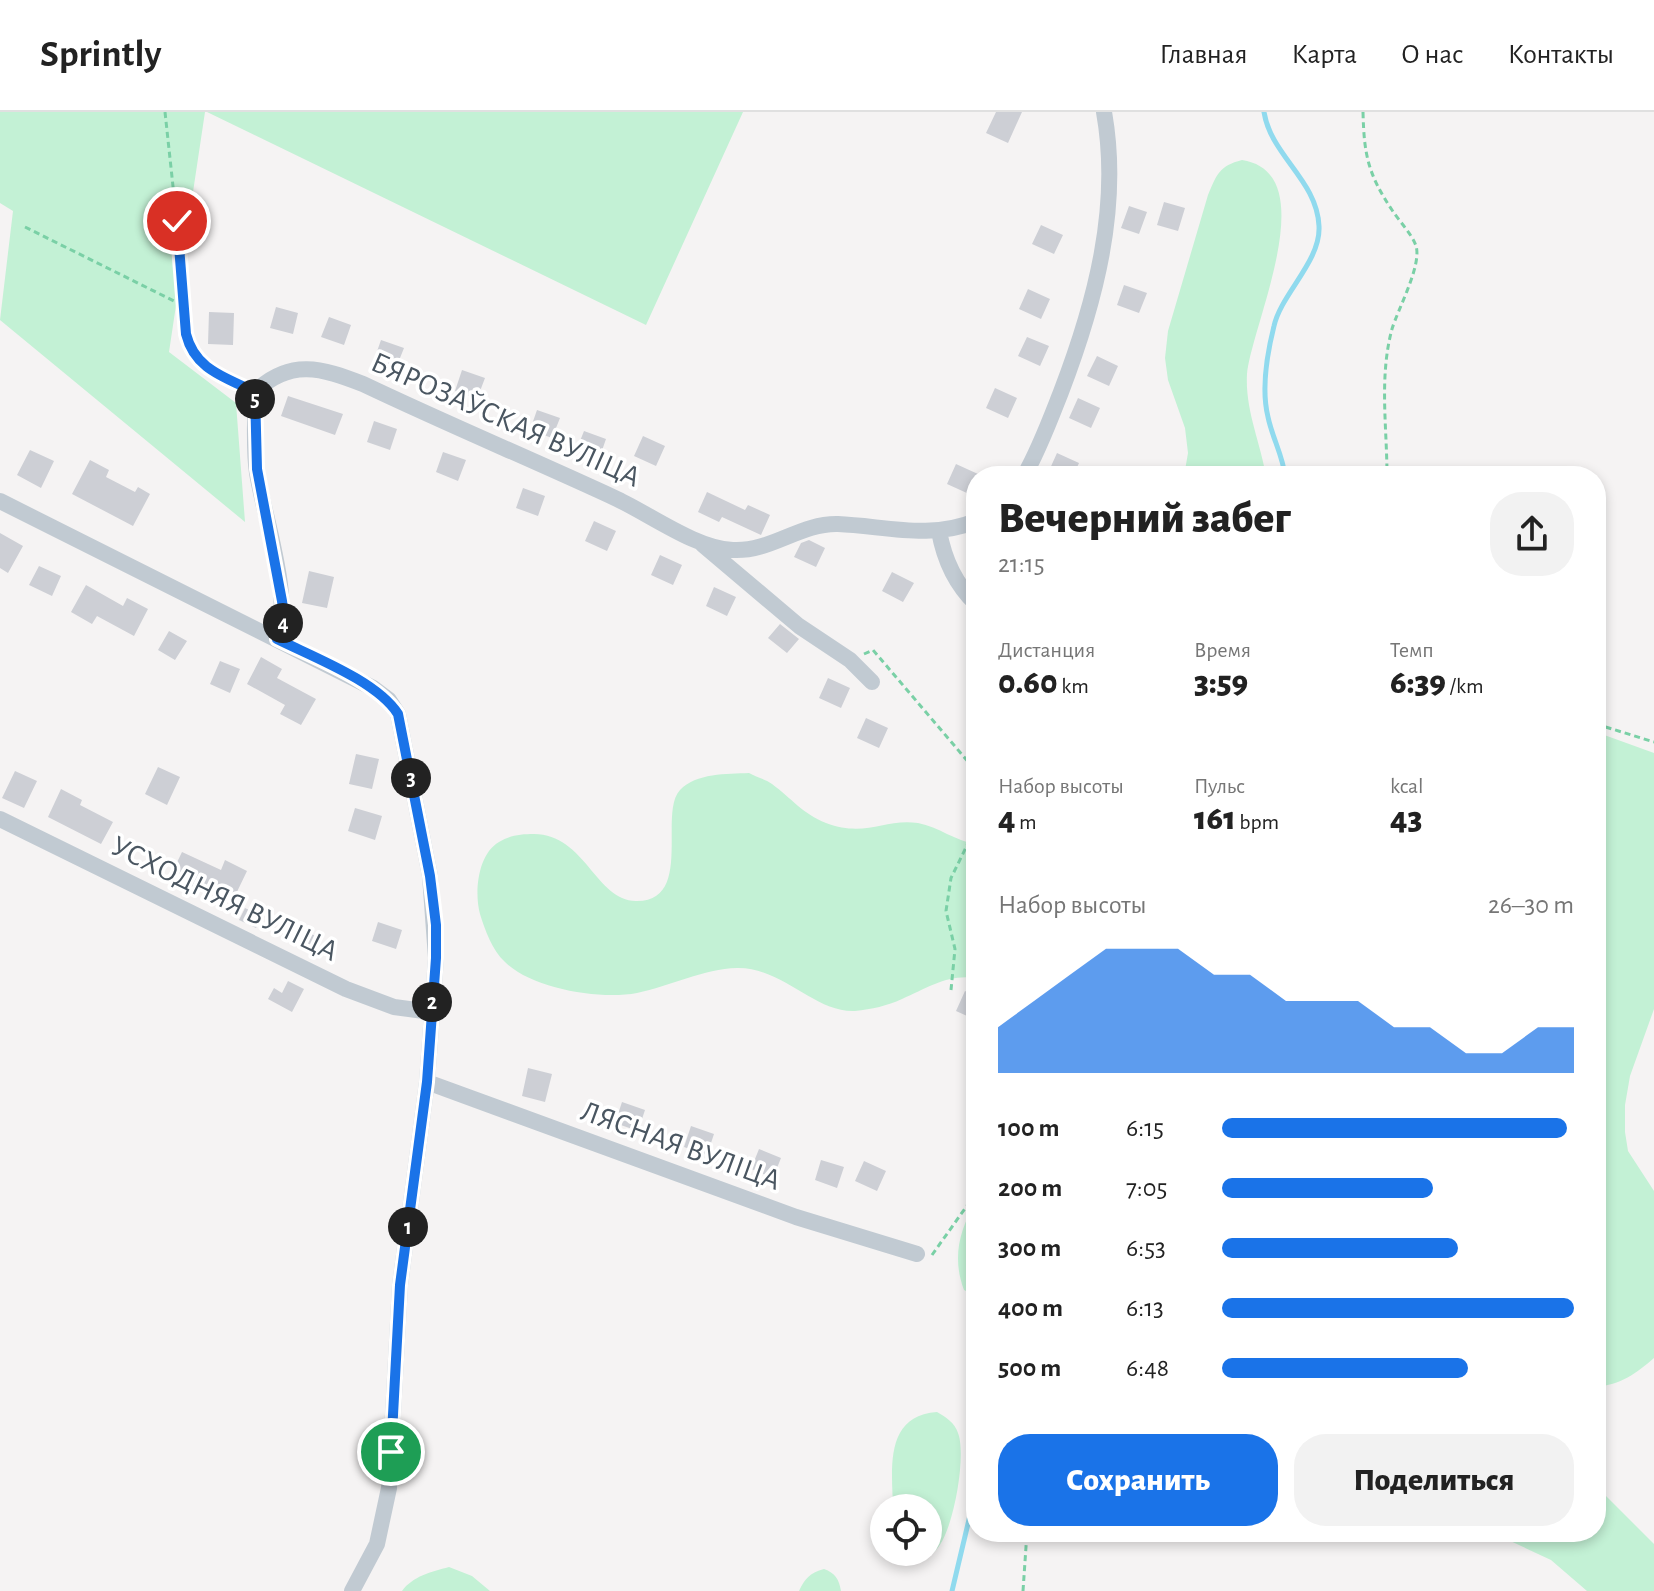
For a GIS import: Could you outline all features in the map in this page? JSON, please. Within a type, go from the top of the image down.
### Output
[{"type":"street","points":[[1028,466],[1070,369],[1094,293],[1110,189],[1104,112]]},
{"type":"street","name":"БЯРОЗАЎСКАЯ ВУЛІЦА","points":[[255,392],[283,372],[319,369],[339,375],[599,491],[701,544],[731,550],[748,550],[797,531],[828,524],[909,532],[939,531],[966,524]]},
{"type":"street","points":[[255,392],[257,469],[284,616],[277,639]]},
{"type":"street","points":[[0,501],[373,688],[389,700],[398,714],[430,876],[436,925],[436,958],[427,1082],[400,1285],[389,1488],[377,1544],[352,1591]]},
{"type":"street","points":[[939,531],[950,568],[966,593]]},
{"type":"street","points":[[701,544],[799,626],[850,660],[872,682]]},
{"type":"street","name":"УСХОДНЯЯ ВУЛІЦА","points":[[0,819],[346,989],[394,1007],[431,1012]]},
{"type":"street","name":"ЛЯСНАЯ ВУЛІЦА","points":[[427,1082],[796,1217],[917,1254]]},
{"type":"path","points":[[165,112],[190,351],[205,368],[255,392]]},
{"type":"path","points":[[1363,112],[1364,150],[1376,185],[1416,246],[1417,260],[1392,328],[1386,361],[1383,395],[1387,466]]},
{"type":"path","points":[[25,227],[186,307]]},
{"type":"path","points":[[850,660],[873,650],[966,759]]},
{"type":"path","points":[[1606,727],[1654,742]]},
{"type":"path","points":[[951,990],[955,949],[946,911],[951,878],[966,847]]},
{"type":"path","points":[[917,1254],[932,1256],[966,1207]]},
{"type":"path","points":[[1023,1591],[1026,1542]]},
{"type":"green space","points":[[0,112],[205,112],[169,352],[236,403],[245,522],[0,320],[13,211],[0,203]]},
{"type":"green space","points":[[207,112],[743,112],[646,325]]},
{"type":"green space","points":[[1242,160],[1266,171],[1278,192],[1281,220],[1278,253],[1247,374],[1251,413],[1264,466],[1186,466],[1188,453],[1185,428],[1168,380],[1165,358],[1168,331],[1208,195],[1217,176],[1234,162]]},
{"type":"green space","points":[[1606,736],[1654,753],[1654,1009],[1630,1076],[1625,1105],[1625,1132],[1628,1151],[1654,1191],[1654,1358],[1606,1385]]},
{"type":"green space","points":[[749,773],[772,784],[818,819],[840,827],[853,829],[918,823],[966,841],[966,977],[929,986],[891,1004],[855,1011],[826,1005],[769,975],[737,968],[712,971],[622,995],[567,990],[549,986],[517,971],[496,952],[482,920],[477,895],[482,864],[499,842],[520,835],[551,837],[566,844],[610,891],[622,898],[636,901],[654,897],[664,887],[670,872],[672,817],[674,801],[680,790],[694,780],[722,774]]},
{"type":"green space","points":[[965,1223],[966,1291],[958,1267],[959,1245]]},
{"type":"green space","points":[[937,1412],[947,1418],[958,1433],[960,1444],[956,1495],[942,1541],[942,1494],[893,1494],[895,1447],[908,1423]]},
{"type":"green space","points":[[1606,1496],[1654,1544],[1654,1591],[1587,1591],[1551,1560],[1512,1542],[1606,1542]]},
{"type":"green space","points":[[449,1567],[472,1576],[490,1591],[402,1591],[417,1578]]},
{"type":"green space","points":[[824,1569],[836,1577],[841,1591],[799,1591],[808,1577]]},
{"type":"building","points":[[996,112],[1022,112],[1008,143],[986,133]]},
{"type":"building","points":[[1164,202],[1185,208],[1178,231],[1157,225]]},
{"type":"building","points":[[1129,206],[1147,212],[1139,234],[1121,228]]},
{"type":"building","points":[[1041,225],[1063,235],[1054,254],[1032,244]]},
{"type":"building","points":[[1124,285],[1147,293],[1139,313],[1117,305]]},
{"type":"building","points":[[1028,289],[1050,299],[1041,319],[1019,309]]},
{"type":"building","points":[[276,307],[298,313],[293,334],[270,328]]},
{"type":"building","points":[[209,312],[234,313],[233,345],[208,344]]},
{"type":"building","points":[[329,317],[351,325],[344,345],[321,337]]},
{"type":"building","points":[[1027,337],[1049,346],[1040,366],[1018,356]]},
{"type":"building","points":[[381,340],[404,348],[396,368],[374,360]]},
{"type":"building","points":[[1097,356],[1118,366],[1109,386],[1087,376]]},
{"type":"building","points":[[462,370],[485,378],[477,399],[455,391]]},
{"type":"building","points":[[995,388],[1017,398],[1008,418],[986,408]]},
{"type":"building","points":[[288,396],[343,414],[335,435],[281,416]]},
{"type":"building","points":[[1078,398],[1100,408],[1091,428],[1069,418]]},
{"type":"building","points":[[537,410],[560,418],[552,438],[530,430]]},
{"type":"building","points":[[374,421],[397,429],[390,450],[367,442]]},
{"type":"building","points":[[584,431],[606,439],[599,459],[576,451]]},
{"type":"building","points":[[643,436],[665,446],[656,466],[634,456]]},
{"type":"building","points":[[30,450],[54,461],[41,488],[17,475]]},
{"type":"building","points":[[443,452],[466,460],[458,481],[436,472]]},
{"type":"building","points":[[1057,453],[1079,463],[1078,466],[1051,466]]},
{"type":"building","points":[[90,460],[109,470],[106,477],[135,492],[138,487],[150,494],[133,526],[72,494]]},
{"type":"building","points":[[956,464],[966,469],[966,493],[947,484]]},
{"type":"building","points":[[523,488],[545,496],[538,516],[516,508]]},
{"type":"building","points":[[707,492],[745,510],[748,505],[770,515],[761,535],[722,517],[719,522],[698,512]]},
{"type":"building","points":[[594,521],[616,531],[607,551],[585,541]]},
{"type":"building","points":[[0,533],[23,546],[8,573],[0,568]]},
{"type":"building","points":[[809,540],[825,548],[816,567],[794,557],[801,543]]},
{"type":"building","points":[[660,555],[682,565],[673,585],[651,575]]},
{"type":"building","points":[[39,566],[61,576],[52,596],[29,585]]},
{"type":"building","points":[[309,571],[334,577],[327,608],[302,603]]},
{"type":"building","points":[[892,572],[914,583],[903,602],[882,591]]},
{"type":"building","points":[[86,585],[123,606],[127,598],[148,609],[134,636],[97,616],[92,624],[71,612]]},
{"type":"building","points":[[714,587],[736,597],[727,616],[706,606]]},
{"type":"building","points":[[780,624],[799,639],[787,653],[768,638]]},
{"type":"building","points":[[169,631],[187,641],[175,660],[158,650]]},
{"type":"building","points":[[261,657],[282,669],[277,678],[316,699],[301,725],[280,714],[285,705],[247,684]]},
{"type":"building","points":[[220,661],[240,669],[230,693],[210,684]]},
{"type":"building","points":[[828,678],[850,688],[841,708],[819,698]]},
{"type":"building","points":[[866,718],[888,728],[879,748],[857,738]]},
{"type":"building","points":[[356,754],[379,759],[372,789],[349,784]]},
{"type":"building","points":[[158,767],[180,777],[167,805],[145,794]]},
{"type":"building","points":[[15,771],[37,781],[24,808],[2,798]]},
{"type":"building","points":[[61,789],[82,800],[80,805],[113,822],[101,844],[48,817]]},
{"type":"building","points":[[355,808],[382,816],[375,840],[348,831]]},
{"type":"building","points":[[182,852],[221,870],[225,860],[247,871],[234,898],[195,880],[191,890],[169,879]]},
{"type":"building","points":[[245,908],[262,916],[256,928],[239,920]]},
{"type":"building","points":[[378,922],[402,930],[396,949],[372,941]]},
{"type":"building","points":[[288,923],[320,938],[314,951],[282,934]]},
{"type":"building","points":[[288,981],[304,989],[292,1012],[268,999],[274,988],[282,993]]},
{"type":"building","points":[[965,991],[966,991],[966,1016],[956,1011]]},
{"type":"building","points":[[528,1068],[552,1074],[545,1102],[522,1096]]},
{"type":"building","points":[[622,1102],[645,1110],[638,1131],[615,1123]]},
{"type":"building","points":[[691,1126],[714,1134],[707,1155],[684,1147]]},
{"type":"building","points":[[759,1149],[781,1158],[773,1178],[751,1169]]},
{"type":"building","points":[[821,1160],[844,1167],[837,1188],[815,1180]]},
{"type":"building","points":[[864,1161],[886,1171],[877,1191],[855,1181]]},
{"type":"waterway","points":[[1264,112],[1275,142],[1311,195],[1319,226],[1314,252],[1278,314],[1267,360],[1266,406],[1283,466]]},
{"type":"waterway","points":[[952,1591],[966,1532]]},
{"type":"route","points":[[177,221],[190,351],[205,368],[255,392],[257,469],[284,616],[277,639],[373,688],[389,700],[398,714],[403,733],[430,876],[436,925],[436,958],[427,1082],[400,1285],[391,1452]]}]
